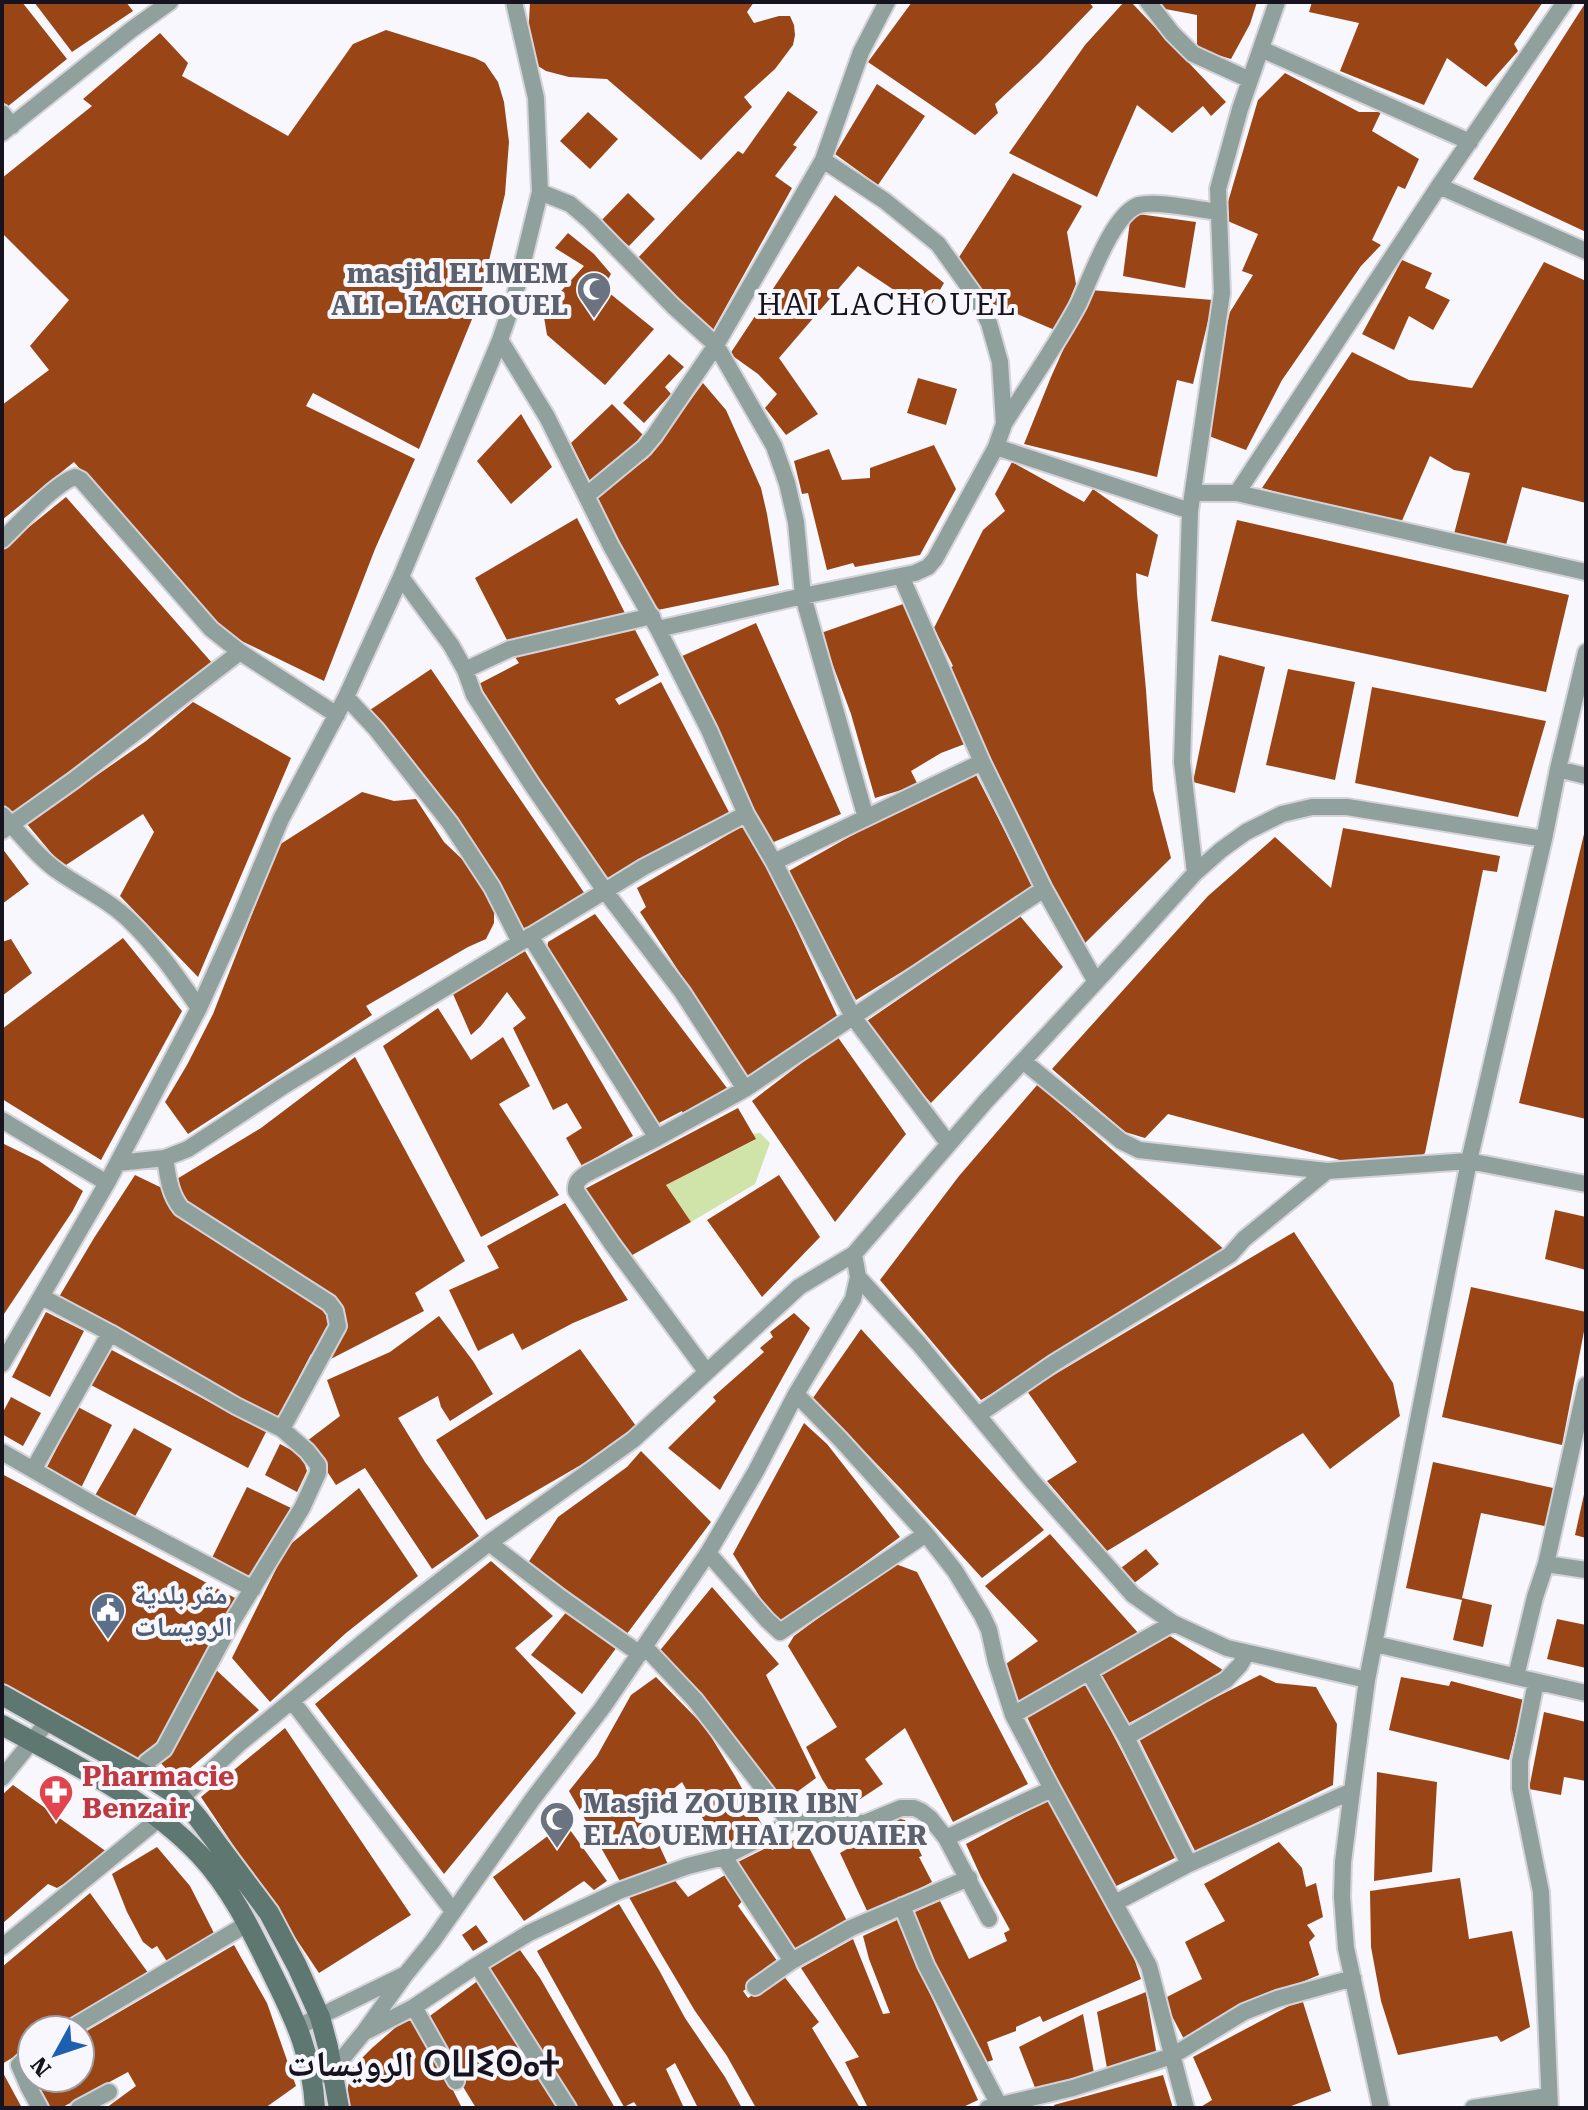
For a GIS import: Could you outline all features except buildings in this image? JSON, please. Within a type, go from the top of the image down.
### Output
[{"type":"main road","points":[[2,1695],[180,1797],[269,1913],[297,1966],[320,2017],[339,2108]]},
{"type":"main road","points":[[2,1725],[92,1775],[160,1818],[202,1857],[247,1924],[298,2027],[308,2055],[315,2108]]},
{"type":"street","points":[[2,1364],[107,1183],[199,1008],[281,819],[346,697],[401,577],[500,340],[514,299],[540,192],[536,98],[514,2]]},
{"type":"street","points":[[587,495],[649,442],[716,345],[823,160],[861,52],[887,2]]},
{"type":"street","points":[[1148,2],[1193,54],[1250,80]]},
{"type":"street","points":[[1195,873],[1182,762],[1190,511],[1221,304],[1218,189],[1277,2]]},
{"type":"street","points":[[1237,493],[1439,186],[1565,2]]},
{"type":"street","points":[[5,124],[167,3]]},
{"type":"street","points":[[1261,49],[1470,142]]},
{"type":"street","points":[[823,160],[885,201],[938,244],[976,297],[989,323],[1000,362],[1004,424]]},
{"type":"street","points":[[1439,186],[1586,251]]},
{"type":"street","points":[[540,192],[570,204],[590,221],[716,345],[774,446],[796,522],[803,596],[866,818]]},
{"type":"street","points":[[465,670],[510,649],[803,596],[915,573],[928,567],[996,447],[1004,424],[1079,302],[1110,236],[1133,208],[1149,203],[1219,212]]},
{"type":"street","points":[[500,340],[547,417],[611,546],[655,623],[709,730],[746,814],[853,1017],[948,1143]]},
{"type":"street","points":[[996,447],[1190,511]]},
{"type":"street","points":[[2,540],[70,478],[81,480],[211,629],[240,652],[337,715]]},
{"type":"street","points":[[1193,493],[1237,493],[1586,572]]},
{"type":"street","points":[[901,576],[982,762],[1044,889],[1096,982]]},
{"type":"street","points":[[401,577],[451,645],[482,708],[605,891],[682,992],[745,1089]]},
{"type":"street","points":[[199,1008],[165,960],[128,918],[58,872],[5,824],[74,780],[240,652]]},
{"type":"street","points":[[1381,2108],[1346,1948],[1342,1897],[1343,1862],[1367,1680],[1469,1161],[1586,652]]},
{"type":"street","points":[[346,697],[376,729],[450,823],[657,1138]]},
{"type":"street","points":[[774,862],[982,762]]},
{"type":"street","points":[[1558,769],[1586,776]]},
{"type":"street","points":[[2,1947],[160,1818],[240,1743],[292,1701],[489,1543],[633,1440],[799,1287],[854,1254],[948,1143],[1195,873],[1246,832],[1282,814],[1312,807],[1347,807],[1544,839]]},
{"type":"street","points":[[118,1163],[165,1158],[188,1149],[282,1087],[644,867],[746,814]]},
{"type":"street","points":[[706,1371],[612,1244],[575,1185],[586,1174],[745,1089],[1044,889]]},
{"type":"street","points":[[1023,1061],[1121,1141],[1139,1150],[1327,1171],[1469,1161],[1586,1184]]},
{"type":"street","points":[[2,1120],[107,1183]]},
{"type":"street","points":[[165,1158],[170,1189],[181,1208],[329,1303],[335,1311],[338,1326],[282,1429]]},
{"type":"street","points":[[978,1415],[1054,1363],[1230,1255],[1244,1239],[1327,1171]]},
{"type":"street","points":[[313,2083],[333,2070],[432,1942],[642,1651],[708,1553],[796,1394],[853,1299],[858,1277],[854,1254]]},
{"type":"street","points":[[858,1277],[1133,1595],[1173,1623],[1227,1648],[1367,1680]]},
{"type":"street","points":[[42,1297],[282,1429],[318,1465],[318,1473],[302,1508],[233,1620],[164,1749],[147,1762],[150,1778]]},
{"type":"street","points":[[33,1470],[110,1333]]},
{"type":"street","points":[[1516,1676],[1546,1564],[1586,1385]]},
{"type":"street","points":[[796,1394],[926,1534],[955,1571],[982,1615],[1013,1715],[1149,1966],[1186,2108]]},
{"type":"street","points":[[2,1452],[253,1589]]},
{"type":"street","points":[[708,1553],[780,1632],[926,1534]]},
{"type":"street","points":[[489,1543],[561,1598],[642,1651],[695,1700],[790,1823]]},
{"type":"street","points":[[1546,1564],[1586,1570]]},
{"type":"street","points":[[1013,1715],[1173,1623]]},
{"type":"street","points":[[1375,1644],[1586,1693]]},
{"type":"street","points":[[1126,1737],[1226,1680],[1247,1653]]},
{"type":"street","points":[[1089,1672],[1126,1737],[1189,1864]]},
{"type":"street","points":[[1473,2108],[1549,2102],[1541,1892],[1520,1788],[1520,1761],[1536,1682]]},
{"type":"street","points":[[292,1701],[453,1911]]},
{"type":"street","points":[[2,1778],[49,1720]]},
{"type":"street","points":[[946,1838],[1052,1789]]},
{"type":"street","points":[[1115,1903],[1189,1864],[1352,1791]]},
{"type":"street","points":[[365,2031],[414,2007],[529,1933],[619,1891],[688,1866],[724,1857],[790,1823],[865,1823],[901,1808],[921,1811],[946,1838],[989,1919]]},
{"type":"street","points":[[724,1857],[792,1961]]},
{"type":"street","points":[[755,1987],[792,1961],[851,1928],[969,1878]]},
{"type":"street","points":[[902,1906],[926,1965],[994,2106],[1048,2101],[1073,2088],[1172,2056],[1244,2012],[1277,1999],[1353,1978]]},
{"type":"street","points":[[95,2014],[247,1924]]},
{"type":"street","points":[[477,1965],[568,2108]]},
{"type":"street","points":[[298,2027],[405,1975]]},
{"type":"street","points":[[414,2007],[456,2081]]},
{"type":"street","points":[[79,2108],[109,2092]]},
{"type":"green space","points":[[760,1133],[770,1143],[755,1184],[691,1222],[666,1185],[755,1140],[752,1134]]},
{"type":"place","name":"masjid ELIMEM ALI - LACHOUEL","points":[[594,320]]},
{"type":"place","name":"مقر بلدية الرويسات","points":[[108,1641]]},
{"type":"place","name":"Pharmacie Benzair","points":[[56,1823]]},
{"type":"place","name":"Masjid ZOUBIR IBN ELAOUEM HAI ZOUAIER","points":[[557,1850]]},
{"type":"district","name":"HAI LACHOUEL","points":[[887,304]]},
{"type":"district","name":"الرويسات ⵔⵡⵉⵙⴰⵜ","points":[[423,2064]]}]
